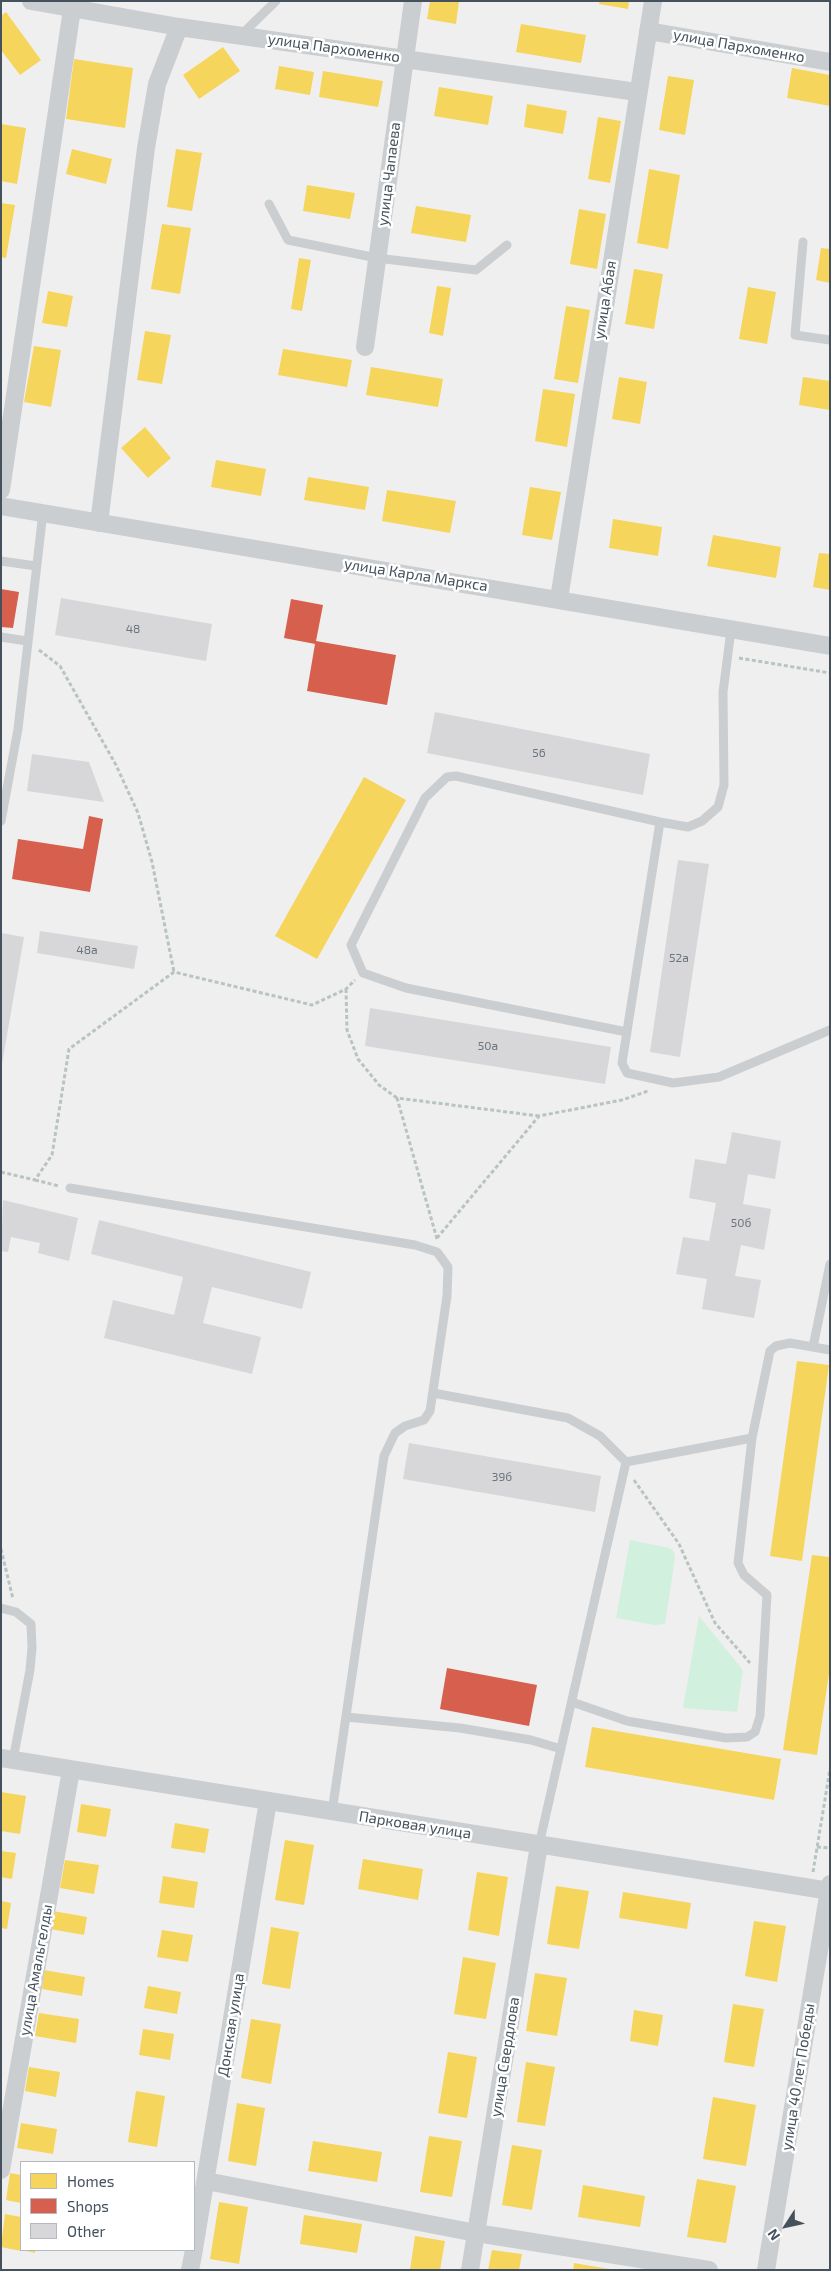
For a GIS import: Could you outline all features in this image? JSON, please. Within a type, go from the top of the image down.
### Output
[{"type":"street","name":"улица Пархоменко","points":[[31,1],[180,27],[404,57],[480,71],[637,92]]},
{"type":"street","name":"улица Чапаева","points":[[365,347],[413,1]]},
{"type":"street","name":"улица Абая","points":[[559,599],[637,92],[653,1]]},
{"type":"street","points":[[1,490],[72,9]]},
{"type":"street","points":[[99,523],[146,148],[157,84],[180,27]]},
{"type":"street","name":"улица Пархоменко","points":[[648,31],[830,62]]},
{"type":"street","name":"улица Карла Маркса","points":[[1,506],[830,646]]},
{"type":"street","name":"Парковая улица","points":[[7,1758],[71,1770],[810,1888],[829,1888]]},
{"type":"street","name":"улица Амальгелды","points":[[1,2170],[71,1770]]},
{"type":"street","name":"Донская улица","points":[[195,2243],[268,1801]]},
{"type":"street","name":"улица Свердлова","points":[[470,2270],[539,1845]]},
{"type":"street","name":"улица 40 лет Победы","points":[[766,2270],[829,1888]]},
{"type":"street","points":[[206,2181],[476,2233],[709,2270]]},
{"type":"street","name":"Донская улица","points":[[190,2270],[194,2251]]},
{"type":"lane","points":[[241,35],[276,1]]},
{"type":"lane","points":[[269,204],[288,240],[378,258],[476,270],[507,244]]},
{"type":"lane","points":[[804,242],[795,335],[830,340]]},
{"type":"lane","points":[[1,821],[18,729],[43,512]]},
{"type":"lane","points":[[1,561],[36,566]]},
{"type":"lane","points":[[627,1032],[406,988],[363,973],[352,945],[425,798],[447,778],[456,776],[688,827],[702,821],[718,807],[724,785],[723,692],[732,630]]},
{"type":"lane","points":[[1,637],[27,641]]},
{"type":"lane","points":[[660,822],[622,1063],[627,1073],[673,1083],[719,1077],[830,1030]]},
{"type":"lane","points":[[70,1188],[415,1245],[437,1252],[448,1267],[447,1296],[430,1411],[424,1420],[404,1426],[395,1432],[384,1456],[332,1812]]},
{"type":"lane","points":[[813,1348],[830,1264]]},
{"type":"lane","points":[[572,1702],[628,1721],[726,1738],[748,1737],[755,1732],[760,1716],[767,1595],[744,1575],[738,1563],[752,1438],[770,1351],[776,1346],[790,1343],[830,1350]]},
{"type":"lane","points":[[433,1393],[568,1418],[600,1436],[625,1466]]},
{"type":"lane","points":[[625,1466],[752,1438]]},
{"type":"lane","points":[[539,1845],[625,1466]]},
{"type":"lane","points":[[1,1608],[16,1612],[31,1624],[32,1648],[7,1758]]},
{"type":"lane","points":[[346,1717],[460,1728],[531,1740],[561,1749]]},
{"type":"path","points":[[27,641],[60,666],[116,765],[138,813],[152,862],[174,972]]},
{"type":"path","points":[[728,657],[830,673]]},
{"type":"path","points":[[35,1180],[52,1155],[69,1049],[174,972],[312,1005],[346,989],[363,973]]},
{"type":"path","points":[[346,989],[347,1030],[358,1059],[379,1085],[397,1098],[538,1116],[622,1100],[673,1083]]},
{"type":"path","points":[[397,1098],[437,1238],[437,1252]]},
{"type":"path","points":[[437,1238],[538,1116]]},
{"type":"path","points":[[1,1172],[70,1188]]},
{"type":"path","points":[[625,1466],[679,1544],[715,1622],[762,1676]]},
{"type":"path","points":[[1,1549],[16,1612]]},
{"type":"path","points":[[810,1888],[830,1769]]},
{"type":"path","points":[[817,1847],[830,1848]]},
{"type":"green space","points":[[630,1540],[670,1548],[674,1552],[675,1558],[665,1624],[654,1625],[616,1618]]},
{"type":"green space","points":[[699,1616],[743,1670],[737,1712],[683,1708]]},
{"type":"building: Homes","points":[[430,1],[459,1],[456,24],[427,19]]},
{"type":"building: Homes","points":[[600,1],[629,1],[628,9],[599,4]]},
{"type":"building: Homes","points":[[6,12],[41,60],[20,75],[1,50],[1,16]]},
{"type":"building: Homes","points":[[521,24],[586,35],[581,63],[516,52]]},
{"type":"building: Homes","points":[[223,47],[240,71],[199,99],[183,75]]},
{"type":"building: Homes","points":[[74,59],[133,68],[125,128],[66,119]]},
{"type":"building: Homes","points":[[279,66],[314,72],[310,95],[275,89]]},
{"type":"building: Homes","points":[[792,68],[830,75],[830,106],[787,98]]},
{"type":"building: Homes","points":[[323,71],[383,81],[378,107],[319,97]]},
{"type":"building: Homes","points":[[668,76],[694,80],[685,135],[659,130]]},
{"type":"building: Homes","points":[[439,87],[493,96],[488,125],[434,116]]},
{"type":"building: Homes","points":[[527,104],[567,111],[563,134],[524,127]]},
{"type":"building: Homes","points":[[598,117],[621,121],[610,183],[588,179]]},
{"type":"building: Homes","points":[[1,124],[26,128],[17,184],[1,181]]},
{"type":"building: Homes","points":[[72,149],[112,159],[106,184],[66,174]]},
{"type":"building: Homes","points":[[176,149],[202,153],[192,211],[167,207]]},
{"type":"building: Homes","points":[[649,169],[680,175],[668,249],[637,243]]},
{"type":"building: Homes","points":[[307,185],[355,193],[350,219],[303,211]]},
{"type":"building: Homes","points":[[1,203],[15,205],[6,258],[1,257]]},
{"type":"building: Homes","points":[[416,206],[471,215],[466,242],[411,233]]},
{"type":"building: Homes","points":[[579,209],[606,214],[597,269],[570,264]]},
{"type":"building: Homes","points":[[162,224],[191,228],[180,294],[151,289]]},
{"type":"building: Homes","points":[[821,248],[830,249],[830,283],[816,280]]},
{"type":"building: Homes","points":[[299,258],[311,260],[302,311],[291,309]]},
{"type":"building: Homes","points":[[634,269],[663,274],[654,329],[625,324]]},
{"type":"building: Homes","points":[[437,286],[451,288],[443,336],[429,333]]},
{"type":"building: Homes","points":[[748,287],[776,292],[767,344],[739,339]]},
{"type":"building: Homes","points":[[48,291],[73,296],[67,327],[42,323]]},
{"type":"building: Homes","points":[[566,306],[590,310],[578,383],[554,379]]},
{"type":"building: Homes","points":[[145,331],[171,335],[162,384],[137,380]]},
{"type":"building: Homes","points":[[34,346],[61,350],[51,407],[24,402]]},
{"type":"building: Homes","points":[[283,349],[352,360],[347,387],[278,375]]},
{"type":"building: Homes","points":[[371,367],[443,379],[438,407],[366,395]]},
{"type":"building: Homes","points":[[619,377],[647,382],[640,424],[612,419]]},
{"type":"building: Homes","points":[[803,377],[830,381],[830,410],[799,405]]},
{"type":"building: Homes","points":[[543,389],[575,394],[567,447],[535,441]]},
{"type":"building: Homes","points":[[145,427],[171,458],[148,478],[121,448]]},
{"type":"building: Homes","points":[[216,460],[266,469],[261,496],[211,487]]},
{"type":"building: Homes","points":[[308,477],[369,487],[365,510],[304,500]]},
{"type":"building: Homes","points":[[530,487],[561,492],[552,540],[522,535]]},
{"type":"building: Homes","points":[[387,490],[456,501],[450,533],[382,521]]},
{"type":"building: Homes","points":[[613,519],[662,527],[658,556],[609,548]]},
{"type":"building: Homes","points":[[713,535],[781,547],[776,578],[707,566]]},
{"type":"building: Homes","points":[[819,553],[830,554],[830,590],[813,587]]},
{"type":"building: Homes","points":[[364,777],[406,800],[317,959],[275,936]]},
{"type":"building: Homes","points":[[797,1361],[829,1365],[802,1561],[770,1556]]},
{"type":"building: Homes","points":[[812,1555],[830,1557],[830,1667],[817,1755],[783,1750]]},
{"type":"building: Homes","points":[[592,1727],[781,1759],[774,1800],[585,1767]]},
{"type":"building: Homes","points":[[1,1792],[26,1796],[20,1834],[1,1831]]},
{"type":"building: Homes","points":[[81,1804],[111,1809],[106,1837],[77,1832]]},
{"type":"building: Homes","points":[[175,1823],[209,1829],[205,1853],[171,1848]]},
{"type":"building: Homes","points":[[285,1840],[314,1845],[304,1905],[275,1900]]},
{"type":"building: Homes","points":[[1,1851],[16,1853],[12,1879],[1,1877]]},
{"type":"building: Homes","points":[[363,1859],[423,1869],[418,1900],[358,1889]]},
{"type":"building: Homes","points":[[65,1860],[99,1865],[94,1894],[60,1888]]},
{"type":"building: Homes","points":[[477,1872],[508,1877],[499,1936],[468,1930]]},
{"type":"building: Homes","points":[[163,1876],[198,1882],[194,1908],[159,1903]]},
{"type":"building: Homes","points":[[556,1886],[589,1891],[579,1949],[547,1944]]},
{"type":"building: Homes","points":[[623,1892],[691,1903],[687,1929],[619,1918]]},
{"type":"building: Homes","points":[[1,1901],[11,1903],[7,1929],[1,1928]]},
{"type":"building: Homes","points":[[53,1911],[87,1917],[84,1935],[50,1929]]},
{"type":"building: Homes","points":[[754,1921],[786,1926],[777,1982],[745,1976]]},
{"type":"building: Homes","points":[[271,1927],[299,1932],[290,1989],[262,1984]]},
{"type":"building: Homes","points":[[162,1930],[193,1935],[188,1962],[157,1957]]},
{"type":"building: Homes","points":[[463,1957],[496,1963],[486,2019],[454,2014]]},
{"type":"building: Homes","points":[[44,1970],[85,1977],[82,1996],[42,1989]]},
{"type":"building: Homes","points":[[535,1973],[567,1978],[557,2036],[526,2031]]},
{"type":"building: Homes","points":[[148,1986],[181,1992],[177,2014],[144,2008]]},
{"type":"building: Homes","points":[[733,2004],[764,2009],[754,2067],[724,2062]]},
{"type":"building: Homes","points":[[634,2010],[663,2015],[658,2046],[630,2041]]},
{"type":"building: Homes","points":[[39,2013],[79,2019],[76,2043],[35,2036]]},
{"type":"building: Homes","points":[[251,2019],[281,2024],[271,2084],[241,2078]]},
{"type":"building: Homes","points":[[143,2029],[174,2034],[170,2060],[139,2055]]},
{"type":"building: Homes","points":[[448,2052],[477,2057],[467,2118],[438,2113]]},
{"type":"building: Homes","points":[[526,2062],[555,2067],[545,2126],[517,2122]]},
{"type":"building: Homes","points":[[29,2067],[60,2072],[56,2097],[25,2091]]},
{"type":"building: Homes","points":[[136,2091],[165,2096],[157,2147],[128,2142]]},
{"type":"building: Homes","points":[[713,2097],[756,2105],[746,2166],[703,2159]]},
{"type":"building: Homes","points":[[237,2103],[265,2108],[256,2166],[228,2161]]},
{"type":"building: Homes","points":[[21,2123],[57,2129],[53,2154],[17,2148]]},
{"type":"building: Homes","points":[[429,2136],[462,2141],[452,2197],[420,2192]]},
{"type":"building: Homes","points":[[313,2141],[382,2152],[377,2182],[308,2171]]},
{"type":"building: Homes","points":[[512,2145],[542,2150],[532,2210],[502,2205]]},
{"type":"building: Homes","points":[[10,2173],[20,2175],[20,2203],[6,2200]]},
{"type":"building: Homes","points":[[697,2179],[736,2186],[726,2243],[687,2237]]},
{"type":"building: Homes","points":[[583,2185],[645,2196],[640,2227],[578,2217]]},
{"type":"building: Homes","points":[[219,2202],[248,2207],[239,2264],[210,2259]]},
{"type":"building: Homes","points":[[5,2214],[20,2217],[20,2251],[1,2247]]},
{"type":"building: Homes","points":[[304,2215],[362,2224],[357,2253],[300,2244]]},
{"type":"building: Homes","points":[[415,2236],[445,2241],[440,2270],[410,2270]]},
{"type":"building: Homes","points":[[492,2250],[522,2254],[519,2270],[488,2270]]},
{"type":"building: Homes","points":[[574,2263],[609,2269],[609,2270],[573,2270]]},
{"type":"building: Shops","points":[[1,589],[19,592],[13,628],[1,627]]},
{"type":"building: Shops","points":[[291,599],[323,605],[316,641],[396,655],[387,705],[307,691],[315,644],[284,638]]},
{"type":"building: Shops","points":[[89,816],[103,819],[90,892],[12,879],[18,839],[83,849]]},
{"type":"building: Shops","points":[[447,1668],[537,1685],[529,1726],[440,1709]]},
{"type":"building: Other","points":[[61,598],[212,624],[206,661],[55,635]]},
{"type":"building: Other","points":[[435,712],[650,754],[643,795],[427,753]]},
{"type":"building: Other","points":[[32,754],[89,762],[104,802],[27,791]]},
{"type":"building: Other","points":[[678,860],[709,864],[680,1057],[650,1052]]},
{"type":"building: Other","points":[[40,931],[138,946],[134,969],[37,953]]},
{"type":"building: Other","points":[[1,933],[24,937],[2,1064],[1,1064]]},
{"type":"building: Other","points":[[370,1008],[611,1047],[605,1084],[365,1046]]},
{"type":"building: Other","points":[[732,1132],[781,1141],[775,1179],[748,1174],[743,1204],[771,1209],[764,1250],[741,1245],[735,1276],[761,1280],[754,1318],[702,1309],[707,1279],[676,1274],[683,1237],[709,1241],[716,1203],[689,1198],[695,1159],[726,1164]]},
{"type":"building: Other","points":[[3,1200],[78,1218],[69,1261],[38,1253],[40,1243],[11,1237],[8,1252],[1,1251]]},
{"type":"building: Other","points":[[99,1220],[311,1272],[302,1309],[212,1287],[203,1323],[261,1337],[252,1374],[104,1338],[113,1300],[174,1315],[183,1277],[91,1254]]},
{"type":"building: Other","points":[[409,1443],[601,1476],[595,1512],[403,1479]]}]
